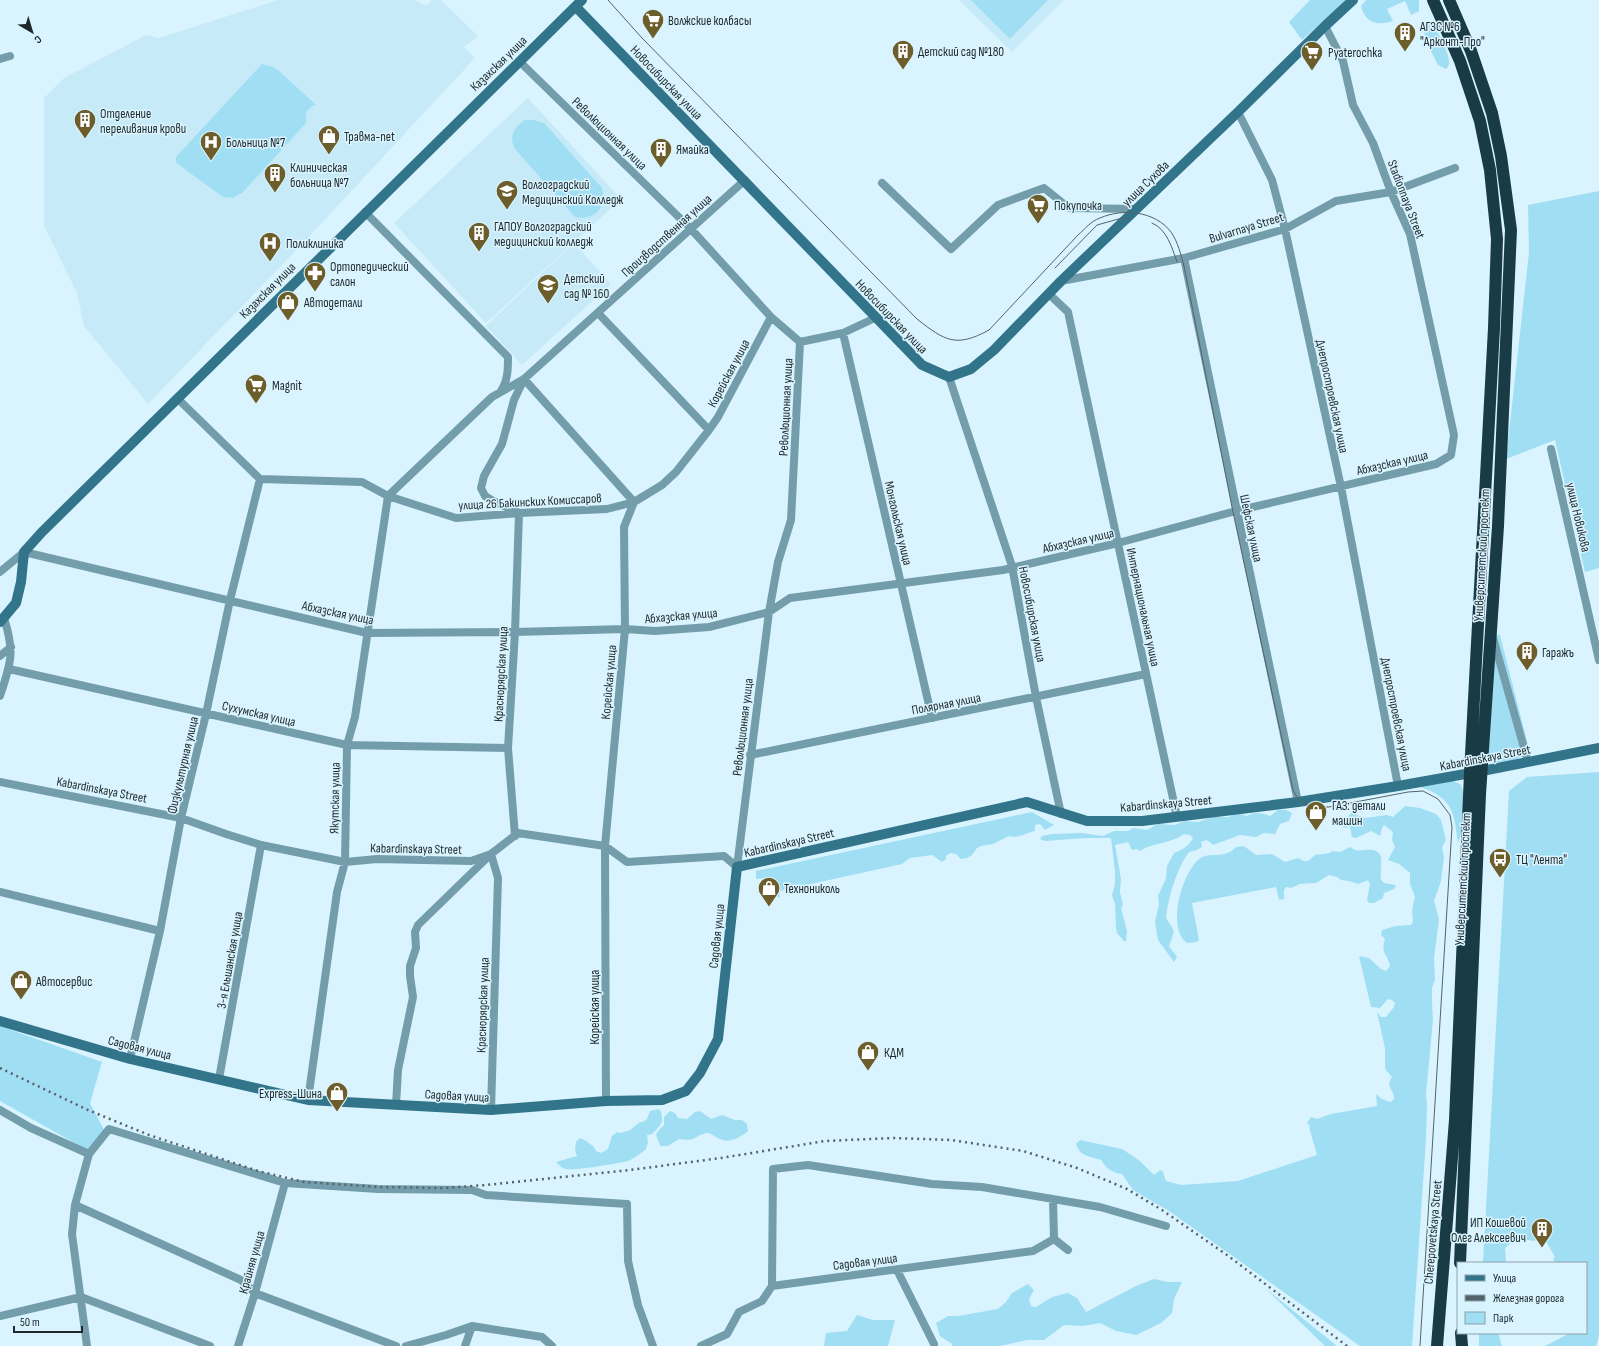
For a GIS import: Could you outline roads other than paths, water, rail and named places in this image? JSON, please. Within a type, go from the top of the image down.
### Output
[{"type":"highway","name":"Университетский проспект","points":[[1433,0],[1460,61],[1480,121],[1490,170],[1497,239],[1461,1120]]},
{"type":"highway","name":"Университетский проспект","points":[[1449,0],[1471,51],[1492,113],[1500,156],[1510,230],[1498,518],[1491,632],[1476,772]]},
{"type":"highway","name":"Cherepovetskaya Street","points":[[1460,1262],[1461,1120]]},
{"type":"highway","name":"Cherepovetskaya Street","points":[[1437,1346],[1461,1120]]},
{"type":"highway","points":[[1461,1334],[1462,1346]]},
{"type":"street","name":"улица Сухова","points":[[949,377],[970,369],[994,350],[1062,281],[1353,0]]},
{"type":"street","name":"Казахская улица","points":[[24,552],[42,532],[365,212],[579,3]]},
{"type":"street","name":"Новосибирская улица","points":[[579,3],[744,180],[922,366],[949,377],[1012,566],[1036,697],[1061,814]]},
{"type":"street","name":"Stadionnaya Street","points":[[1325,26],[1343,61],[1353,105],[1373,143],[1391,192],[1410,234],[1454,435]]},
{"type":"street","points":[[0,59],[10,56]]},
{"type":"street","name":"Революционная улица","points":[[519,61],[691,229],[771,317],[800,342],[791,520],[778,562],[769,612],[737,867]]},
{"type":"street","name":"Днепростроевская улица","points":[[1238,112],[1272,180],[1285,229],[1341,487],[1398,786]]},
{"type":"street","name":"Bulvarnaya Street","points":[[1062,281],[1184,258],[1285,229],[1336,201],[1391,192],[1454,168]]},
{"type":"street","name":"Производственная улица","points":[[388,496],[492,397],[524,379],[744,180]]},
{"type":"street","points":[[882,183],[951,249],[998,205],[1044,188],[1069,208],[1137,209]]},
{"type":"street","points":[[365,212],[508,357],[506,384],[499,393]]},
{"type":"street","name":"Шефская улица","points":[[1184,258],[1236,512],[1298,802]]},
{"type":"street","name":"Интернациональная улица","points":[[1049,294],[1068,312],[1177,816]]},
{"type":"street","points":[[598,313],[709,430]]},
{"type":"street","name":"Корейская улица","points":[[606,1101],[605,846],[625,629],[624,526],[634,502],[662,485],[676,472],[709,430],[718,417],[771,317]]},
{"type":"street","points":[[800,342],[843,333],[875,318]]},
{"type":"street","name":"Монгольская улица","points":[[843,333],[932,718]]},
{"type":"street","points":[[519,513],[485,496],[481,488],[484,476],[502,444],[514,400],[524,379],[634,502]]},
{"type":"street","points":[[177,398],[260,479]]},
{"type":"street","name":"Абхазская улица","points":[[24,552],[368,633],[515,632],[625,629],[655,631],[708,627],[769,612],[790,598],[1003,570],[1012,566],[1118,543],[1236,512],[1436,464],[1451,455],[1454,435]]},
{"type":"street","name":"улица Новикова","points":[[1551,449],[1599,660]]},
{"type":"street","name":"улица 26 Бакинских Комиссаров","points":[[260,479],[362,482],[388,496],[456,518],[519,513],[607,509],[634,502]]},
{"type":"street","name":"Физкультурная улица","points":[[130,1059],[160,931],[181,818],[206,714],[230,600],[260,479]]},
{"type":"street","name":"Якутская улица","points":[[308,1100],[337,892],[345,862],[347,745],[355,717],[388,496]]},
{"type":"street","name":"Краснорядская улица","points":[[515,836],[508,748],[515,632],[519,513]]},
{"type":"street","points":[[0,572],[24,552]]},
{"type":"street","points":[[0,696],[9,669],[11,647],[2,620],[16,603],[21,582],[24,552]]},
{"type":"street","points":[[1491,632],[1502,665],[1528,762]]},
{"type":"street","points":[[0,656],[11,647]]},
{"type":"street","name":"Сухумская улица","points":[[9,669],[347,745],[508,748]]},
{"type":"street","name":"Полярная улица","points":[[750,755],[1146,674]]},
{"type":"street","name":"Kabardinskaya Street","points":[[0,782],[181,818],[261,845],[345,862],[377,859],[471,861],[491,854],[518,833],[605,846],[627,862],[724,856],[737,867],[1027,802],[1087,821],[1142,821],[1298,802],[1398,786],[1599,748]]},
{"type":"street","name":"3-я Ельшанская улица","points":[[219,1079],[261,845]]},
{"type":"street","points":[[396,1105],[398,1070],[413,996],[410,966],[416,948],[415,932],[418,925],[491,854]]},
{"type":"street","name":"Краснорядская улица","points":[[491,854],[498,878],[491,1110]]},
{"type":"street","name":"Садовая улица","points":[[0,1021],[130,1059],[308,1100],[491,1110],[606,1101],[662,1100],[686,1091],[700,1073],[718,1039],[737,867]]},
{"type":"street","points":[[0,892],[160,931]]},
{"type":"street","points":[[0,1110],[31,1128],[89,1154]]},
{"type":"street","points":[[87,1346],[72,1234],[75,1205],[89,1154],[109,1129],[285,1183],[378,1189],[472,1190],[486,1195],[627,1204],[628,1261],[638,1305],[653,1346]]},
{"type":"street","points":[[702,1346],[727,1334],[739,1312],[762,1301],[772,1286],[773,1169],[808,1165],[932,1184],[982,1186],[1100,1206],[1166,1226]]},
{"type":"street","name":"Крайняя улица","points":[[238,1346],[255,1293],[285,1183]]},
{"type":"street","points":[[1053,1199],[1054,1239],[1068,1250]]},
{"type":"street","points":[[75,1205],[241,1280],[255,1293],[396,1346]]},
{"type":"street","name":"Садовая улица","points":[[772,1286],[1033,1251],[1054,1239]]},
{"type":"street","points":[[897,1270],[934,1344]]},
{"type":"street","points":[[0,1316],[81,1296],[210,1346]]},
{"type":"street","points":[[406,1346],[472,1326],[542,1337],[552,1346]]},
{"type":"street","points":[[465,1346],[472,1326]]},
{"type":"tram line","points":[[608,0],[642,38],[917,319],[935,333],[943,337],[951,340],[968,339],[989,330],[1078,235],[1097,219],[1119,213],[1138,213],[1148,216],[1164,225],[1176,240],[1184,266],[1233,512],[1293,790],[1303,802],[1312,806],[1329,807],[1408,792],[1423,791],[1438,799],[1450,815],[1452,827],[1420,1346]]},
{"type":"tram line","points":[[1055,268],[1097,225],[1122,218],[1131,219]]},
{"type":"tram line","points":[[1152,223],[1165,234],[1177,262]]},
{"type":"railway","points":[[0,1068],[88,1110],[149,1135],[258,1171],[304,1182],[379,1187],[444,1188],[486,1185],[630,1170],[721,1158],[825,1141],[894,1138],[951,1140],[1023,1151],[1077,1168],[1127,1189],[1162,1210],[1227,1255],[1347,1346]]},
{"type":"place","name":"Волжские колбасы","points":[[653,40]]},
{"type":"place","name":"АГЗС №6 \"Арконт-Про\"","points":[[1405,52]]},
{"type":"place","name":"Детский сад №180","points":[[903,70]]},
{"type":"place","name":"Pyaterochka","points":[[1312,72]]},
{"type":"place","name":"Отделение переливания крови","points":[[85,140]]},
{"type":"place","name":"Травма-net","points":[[329,156]]},
{"type":"place","name":"Больница №7","points":[[211,162]]},
{"type":"place","name":"Ямайка","points":[[661,168]]},
{"type":"place","name":"Клиническая больница №7","points":[[275,194]]},
{"type":"place","name":"Волгоградский Медицинский Колледж","points":[[507,210]]},
{"type":"place","name":"Покупочка","points":[[1038,224]]},
{"type":"place","name":"ГАПОУ Волгоградский медицинский колледж","points":[[479,252]]},
{"type":"place","name":"Поликлиника","points":[[270,262]]},
{"type":"place","name":"Ортопедический салон","points":[[315,292]]},
{"type":"place","name":"Детский сад № 160","points":[[548,304]]},
{"type":"place","name":"Автодетали","points":[[288,322]]},
{"type":"place","name":"Magnit","points":[[256,404]]},
{"type":"place","name":"Гаражъ","points":[[1527,672]]},
{"type":"place","name":"ГАЗ: детали машин","points":[[1316,832]]},
{"type":"place","name":"ТЦ \"Лента\"","points":[[1500,878]]},
{"type":"place","name":"Технониколь","points":[[769,908]]},
{"type":"place","name":"Автосервис","points":[[21,1000]]},
{"type":"place","name":"КДМ","points":[[868,1072]]},
{"type":"place","name":"Express-Шина","points":[[337,1112]]},
{"type":"place","name":"ИП Кошевой Олег Алексеевич","points":[[1542,1248]]}]
